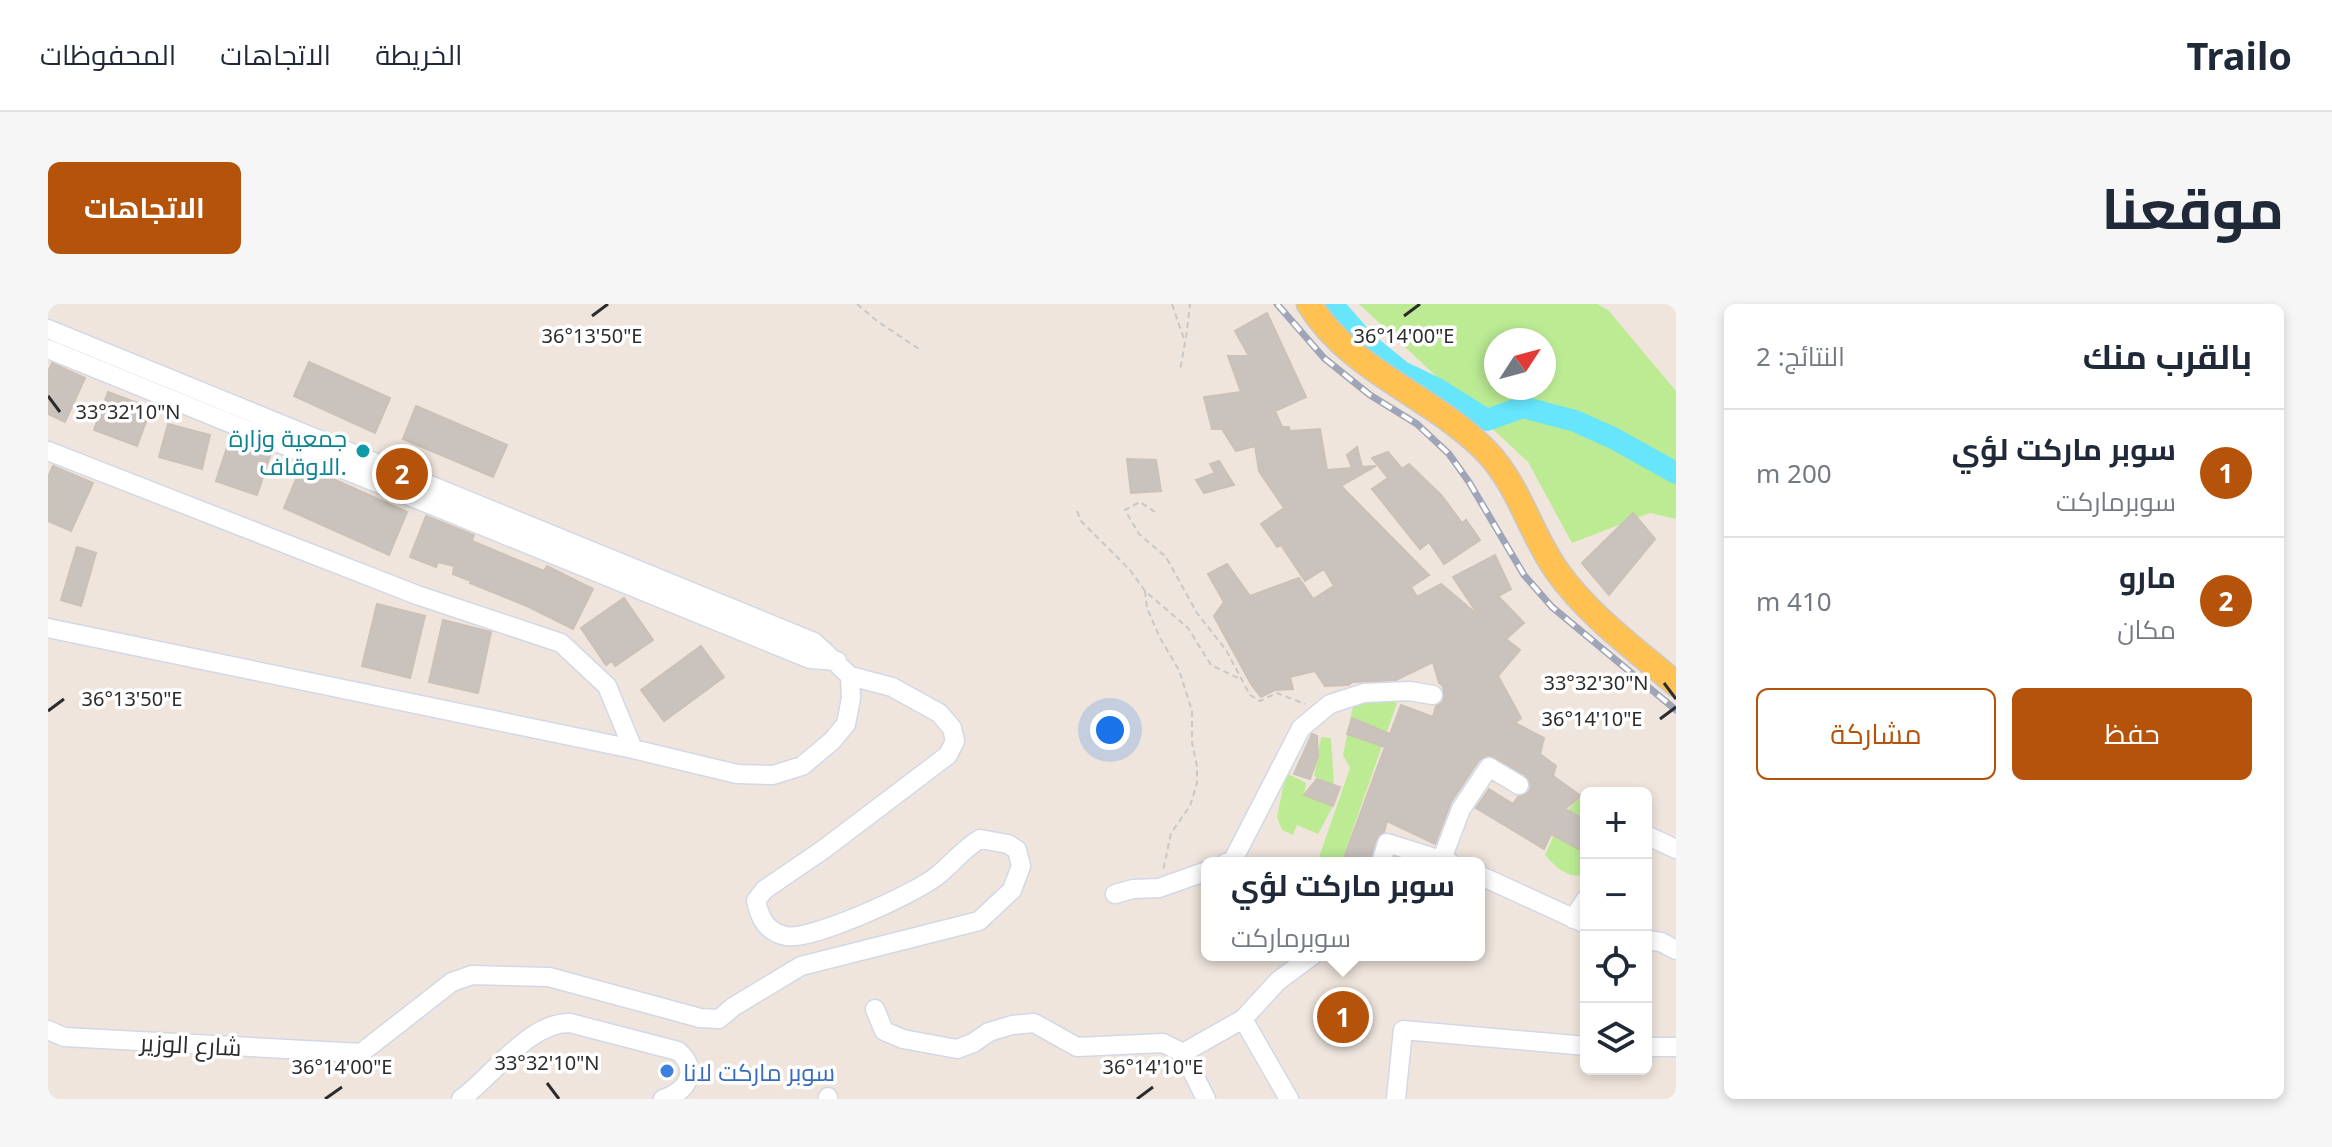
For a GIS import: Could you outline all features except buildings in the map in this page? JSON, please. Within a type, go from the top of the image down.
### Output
[{"type":"main road","points":[[1309,304],[1333,337],[1349,352],[1448,420],[1485,450],[1508,478],[1541,546],[1572,590],[1676,684]]},
{"type":"street","points":[[48,329],[814,642],[850,676],[851,698],[846,724],[832,741],[802,766],[773,775],[737,774],[633,749],[48,628]]},
{"type":"street","points":[[48,349],[810,659],[837,661]]},
{"type":"street","points":[[48,451],[417,595],[561,643],[607,686],[633,749]]},
{"type":"street","name":"شارع الوزير","points":[[48,1030],[64,1037],[361,1053],[452,982],[472,975],[549,977],[700,1018],[719,1019],[733,1007],[801,966],[979,921],[1012,890],[1021,866],[1017,850],[1008,844],[980,839],[965,848],[939,875],[917,889],[817,932],[785,936],[769,929],[759,914],[756,901],[764,890],[824,849],[948,755],[955,741],[952,728],[939,713],[892,687],[850,676]]},
{"type":"street","points":[[1235,857],[1301,728],[1330,704],[1364,693],[1409,691],[1433,695]]},
{"type":"street","points":[[1448,857],[1461,809],[1489,767],[1519,785]]},
{"type":"street","points":[[1652,838],[1676,849]]},
{"type":"street","points":[[1383,857],[1387,843],[1434,857]]},
{"type":"street","points":[[1115,894],[1133,889],[1159,888],[1201,873]]},
{"type":"street","points":[[1485,878],[1579,922]]},
{"type":"street","points":[[1652,941],[1676,950]]},
{"type":"street","points":[[1183,1053],[1243,1019],[1278,981],[1305,961]]},
{"type":"street","points":[[875,1009],[884,1031],[903,1039],[957,1049],[989,1032],[1034,1023],[1077,1047],[1163,1043],[1183,1053],[1206,1099]]},
{"type":"street","points":[[1243,1019],[1289,1099]]},
{"type":"street","points":[[461,1099],[522,1043],[556,1022],[678,1051],[690,1067],[688,1080],[672,1096],[663,1099]]},
{"type":"street","points":[[1396,1099],[1403,1030],[1580,1045]]},
{"type":"street","points":[[1652,1047],[1676,1047]]},
{"type":"path","points":[[857,304],[919,349]]},
{"type":"path","points":[[1172,304],[1185,342]]},
{"type":"path","points":[[1180,371],[1190,304]]},
{"type":"path","points":[[1155,512],[1140,502],[1125,510],[1139,534],[1166,557],[1197,613],[1226,650],[1250,695],[1260,701],[1277,693],[1304,704],[1330,704]]},
{"type":"path","points":[[1077,511],[1081,521],[1130,570],[1145,591],[1188,628],[1211,665],[1242,680]]},
{"type":"path","points":[[1145,591],[1147,608],[1179,670],[1192,711],[1192,743],[1197,766],[1197,783],[1190,806],[1171,833],[1159,888]]},
{"type":"green space","points":[[1359,304],[1597,304],[1608,310],[1676,391],[1676,519],[1650,513],[1572,543],[1528,462]]},
{"type":"green space","points":[[1378,697],[1397,703],[1343,857],[1319,857],[1350,768],[1343,755],[1354,701]]},
{"type":"green space","points":[[1321,737],[1331,738],[1334,785],[1314,776]]},
{"type":"green space","points":[[1286,773],[1306,783],[1304,795],[1333,806],[1318,834],[1297,825],[1293,835],[1282,830],[1277,817]]},
{"type":"green space","points":[[1580,797],[1580,875],[1568,874],[1545,855],[1563,815]]},
{"type":"waterway","points":[[1332,304],[1365,342],[1402,372],[1439,390],[1487,420],[1523,407],[1575,421],[1676,473]]},
{"type":"railway","points":[[1277,304],[1324,358],[1370,395],[1417,424],[1449,454],[1524,575],[1552,607],[1676,710]]},
{"type":"place","name":"جمعية وزارة الاوقاف.","points":[[363,451]]},
{"type":"place","name":"مارو","points":[[402,474]]},
{"type":"place","name":"سوبر ماركت لؤي","points":[[1343,1017]]},
{"type":"place","name":"سوبر ماركت لانا","points":[[667,1071]]}]
